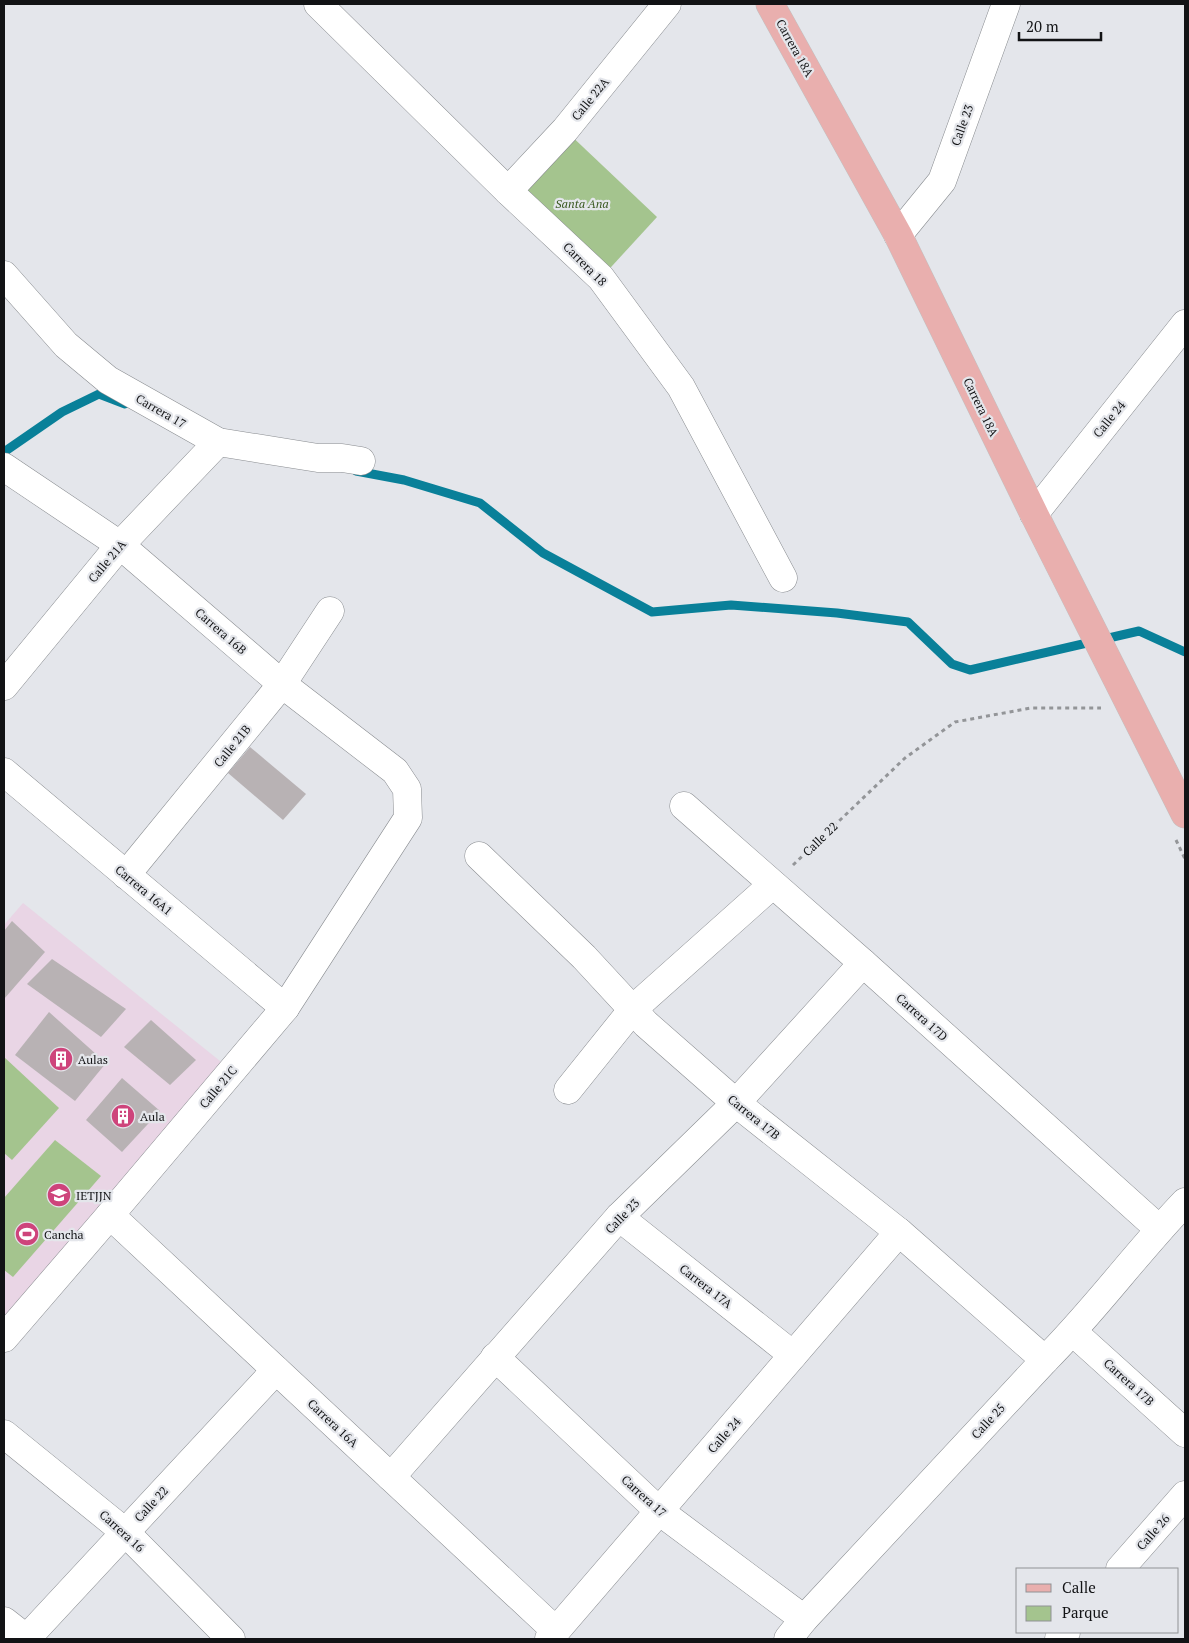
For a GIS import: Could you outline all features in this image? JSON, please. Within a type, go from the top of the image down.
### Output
[{"type":"main road","name":"Carrera 18A","points":[[770,4],[898,235],[1034,514],[1128,701],[1178,781],[1185,814]]},
{"type":"street","name":"Carrera 18","points":[[318,4],[508,191],[600,278],[681,387],[783,578]]},
{"type":"street","name":"Calle 22A","points":[[508,191],[565,130],[667,4]]},
{"type":"street","name":"Calle 23","points":[[898,235],[942,181],[1006,4]]},
{"type":"street","name":"Carrera 17","points":[[4,275],[66,345],[108,380],[218,442],[318,458],[342,458],[361,461]]},
{"type":"street","name":"Calle 24","points":[[1034,514],[1185,324]]},
{"type":"street","name":"Calle 21A","points":[[4,686],[120,545],[218,442]]},
{"type":"street","name":"Carrera 16B","points":[[4,467],[120,545],[282,684],[395,771],[406,789],[408,818]]},
{"type":"street","name":"Calle 21B","points":[[126,875],[282,684],[330,611]]},
{"type":"street","name":"Carrera 16A1","points":[[4,772],[285,1008]]},
{"type":"street","name":"Carrera 17D","points":[[684,806],[1159,1229]]},
{"type":"street","name":"Calle 21C","points":[[4,1338],[285,1008],[408,818]]},
{"type":"street","name":"Carrera 17B","points":[[478,856],[571,944],[646,1024],[736,1103],[899,1232],[1045,1360]]},
{"type":"street","points":[[568,1090],[633,1010],[772,885]]},
{"type":"street","name":"Calle 23","points":[[391,1477],[619,1217],[736,1103],[863,964]]},
{"type":"street","name":"Calle 25","points":[[796,1629],[1073,1332],[1159,1229],[1185,1202]]},
{"type":"street","name":"Carrera 16A","points":[[110,1215],[391,1477],[552,1635]]},
{"type":"street","name":"Carrera 17A","points":[[619,1217],[793,1355]]},
{"type":"street","name":"Calle 24","points":[[552,1635],[899,1232]]},
{"type":"street","name":"Carrera 17B","points":[[1073,1332],[1185,1433]]},
{"type":"street","name":"Carrera 17","points":[[495,1357],[659,1511],[796,1629]]},
{"type":"street","name":"Calle 22","points":[[27,1639],[276,1370]]},
{"type":"street","name":"Carrera 16","points":[[4,1434],[125,1532],[231,1639]]},
{"type":"street","name":"Calle 26","points":[[1121,1568],[1185,1495]]},
{"type":"street","points":[[4,1620],[27,1639]]},
{"type":"path","name":"Calle 22","points":[[772,885],[905,758],[955,722],[1031,708],[1128,701]]},
{"type":"shaded area","name":"IETJJN","points":[[23,903],[225,1065],[4,1325],[4,925]]},
{"type":"green space","name":"Santa Ana","points":[[565,130],[657,217],[601,278],[508,191]]},
{"type":"green space","points":[[4,1057],[59,1108],[12,1160],[4,1153]]},
{"type":"green space","name":"Cancha","points":[[55,1140],[101,1176],[13,1277],[4,1270],[4,1198]]},
{"type":"building","points":[[250,747],[306,794],[283,820],[228,773]]},
{"type":"building","points":[[12,921],[45,952],[4,999],[4,931]]},
{"type":"building","name":"Aulas","points":[[52,959],[126,1009],[101,1037],[27,984]]},
{"type":"building","name":"Aulas","points":[[49,1012],[106,1063],[75,1101],[15,1055]]},
{"type":"building","points":[[151,1020],[196,1060],[170,1085],[124,1047]]},
{"type":"building","name":"Aula","points":[[122,1078],[160,1111],[122,1152],[86,1120]]},
{"type":"waterway","points":[[4,452],[62,412],[99,394],[125,404]]},
{"type":"waterway","points":[[356,471],[404,480],[480,503],[543,553],[652,612],[731,605],[837,613],[908,622],[952,664],[970,670],[1139,631],[1185,652]]},
{"type":"place","name":"Aulas","points":[[61,1059]]},
{"type":"place","name":"Aula","points":[[123,1116]]},
{"type":"place","name":"IETJJN","points":[[59,1195]]},
{"type":"place","name":"Cancha","points":[[27,1234]]}]
